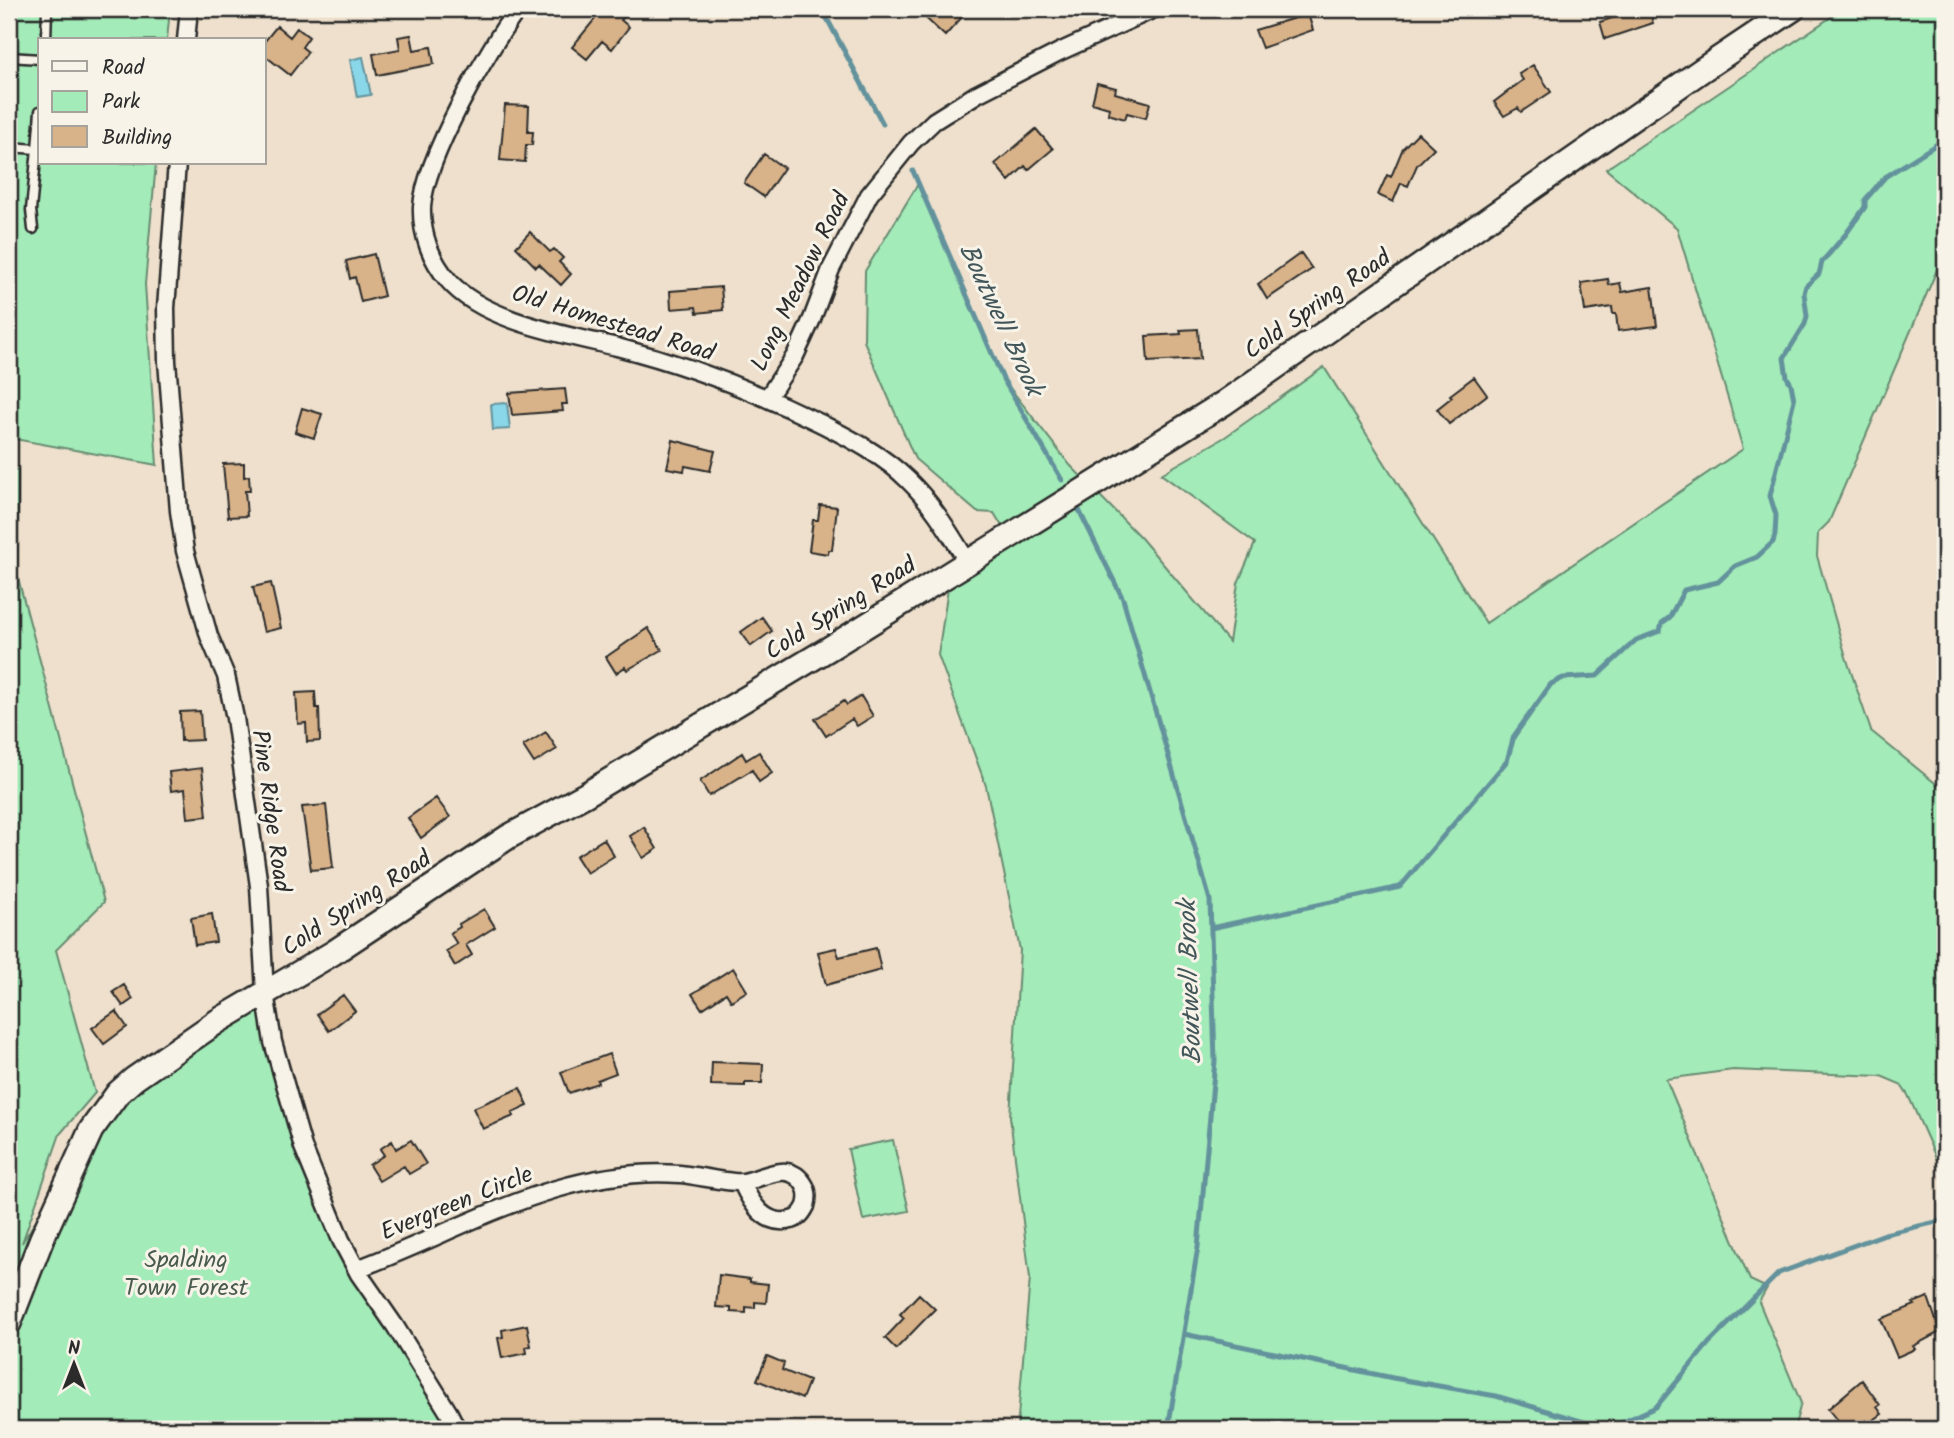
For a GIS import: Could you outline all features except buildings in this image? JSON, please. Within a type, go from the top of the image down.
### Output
[{"type":"street","points":[[186,38],[189,9]]},
{"type":"street","name":"Old Homestead Road","points":[[518,9],[483,63],[426,183],[422,222],[426,241],[449,282],[492,312],[550,331],[681,366],[768,397],[850,438],[886,461],[931,504],[967,561]]},
{"type":"street","name":"Long Meadow Road","points":[[768,397],[794,356],[831,269],[869,195],[911,143],[934,121],[977,94],[1059,52],[1154,9]]},
{"type":"street","name":"Cold Spring Road","points":[[9,1323],[42,1238],[91,1130],[118,1093],[134,1079],[218,1021],[333,953],[508,837],[585,795],[830,648],[1224,402],[1793,9]]},
{"type":"street","name":"Pine Ridge Road","points":[[177,164],[166,308],[167,361],[179,511],[185,551],[209,636],[226,676],[235,718],[259,886],[265,993],[273,1042],[303,1147],[321,1196],[357,1269],[396,1326],[457,1429]]},
{"type":"street","name":"Evergreen Circle","points":[[357,1269],[406,1251],[478,1216],[572,1184],[658,1172],[742,1182]]},
{"type":"lane","points":[[46,38],[47,9]]},
{"type":"lane","points":[[9,57],[38,59]]},
{"type":"lane","points":[[9,147],[38,149]]},
{"type":"lane","points":[[33,229],[31,210],[38,157]]},
{"type":"green space","points":[[9,9],[170,9],[167,38],[38,38],[38,164],[156,164],[145,284],[157,465],[9,438]]},
{"type":"green space","points":[[1843,9],[1945,9],[1945,251],[1829,522],[1818,533],[1817,556],[1871,731],[1945,791],[1945,1178],[1908,1095],[1900,1084],[1881,1076],[1733,1070],[1666,1079],[1750,1280],[1767,1288],[1759,1302],[1801,1403],[1794,1429],[1017,1429],[1030,1278],[1010,1117],[1020,950],[986,786],[938,655],[948,588],[1014,546],[994,513],[977,512],[915,459],[864,341],[865,271],[918,184],[1003,379],[1070,465],[1141,538],[1229,642],[1238,583],[1255,543],[1161,474],[1225,437],[1324,367],[1486,623],[1743,449],[1677,228],[1606,169]]},
{"type":"green space","name":"Spalding Town Forest","points":[[9,468],[18,470],[17,574],[104,902],[56,950],[95,1093],[60,1134],[22,1243],[91,1130],[134,1079],[265,993],[273,1042],[341,1240],[457,1429],[9,1429]]},
{"type":"green space","points":[[893,1140],[909,1211],[863,1220],[848,1149]]},
{"type":"water","points":[[363,57],[371,95],[357,97],[350,60]]},
{"type":"water","points":[[507,403],[510,429],[493,430],[491,404]]},
{"type":"waterway","name":"Boutwell Brook","points":[[822,9],[883,124]]},
{"type":"waterway","points":[[1211,928],[1400,887],[1507,761],[1514,736],[1551,684],[1563,678],[1597,676],[1636,640],[1660,631],[1662,623],[1670,617],[1684,590],[1718,582],[1735,566],[1757,557],[1773,542],[1776,515],[1770,496],[1794,400],[1784,358],[1805,324],[1806,286],[1819,274],[1822,262],[1846,234],[1865,207],[1865,200],[1885,177],[1945,139]]},
{"type":"waterway","name":"Boutwell Brook","points":[[913,171],[1003,379],[1062,480]]},
{"type":"waterway","name":"Boutwell Brook","points":[[1079,510],[1123,599],[1210,900],[1215,1061],[1198,1247],[1168,1429]]},
{"type":"waterway","points":[[1184,1334],[1393,1378],[1496,1396],[1608,1429],[1656,1407],[1709,1343],[1779,1273],[1885,1234],[1945,1220]]}]
